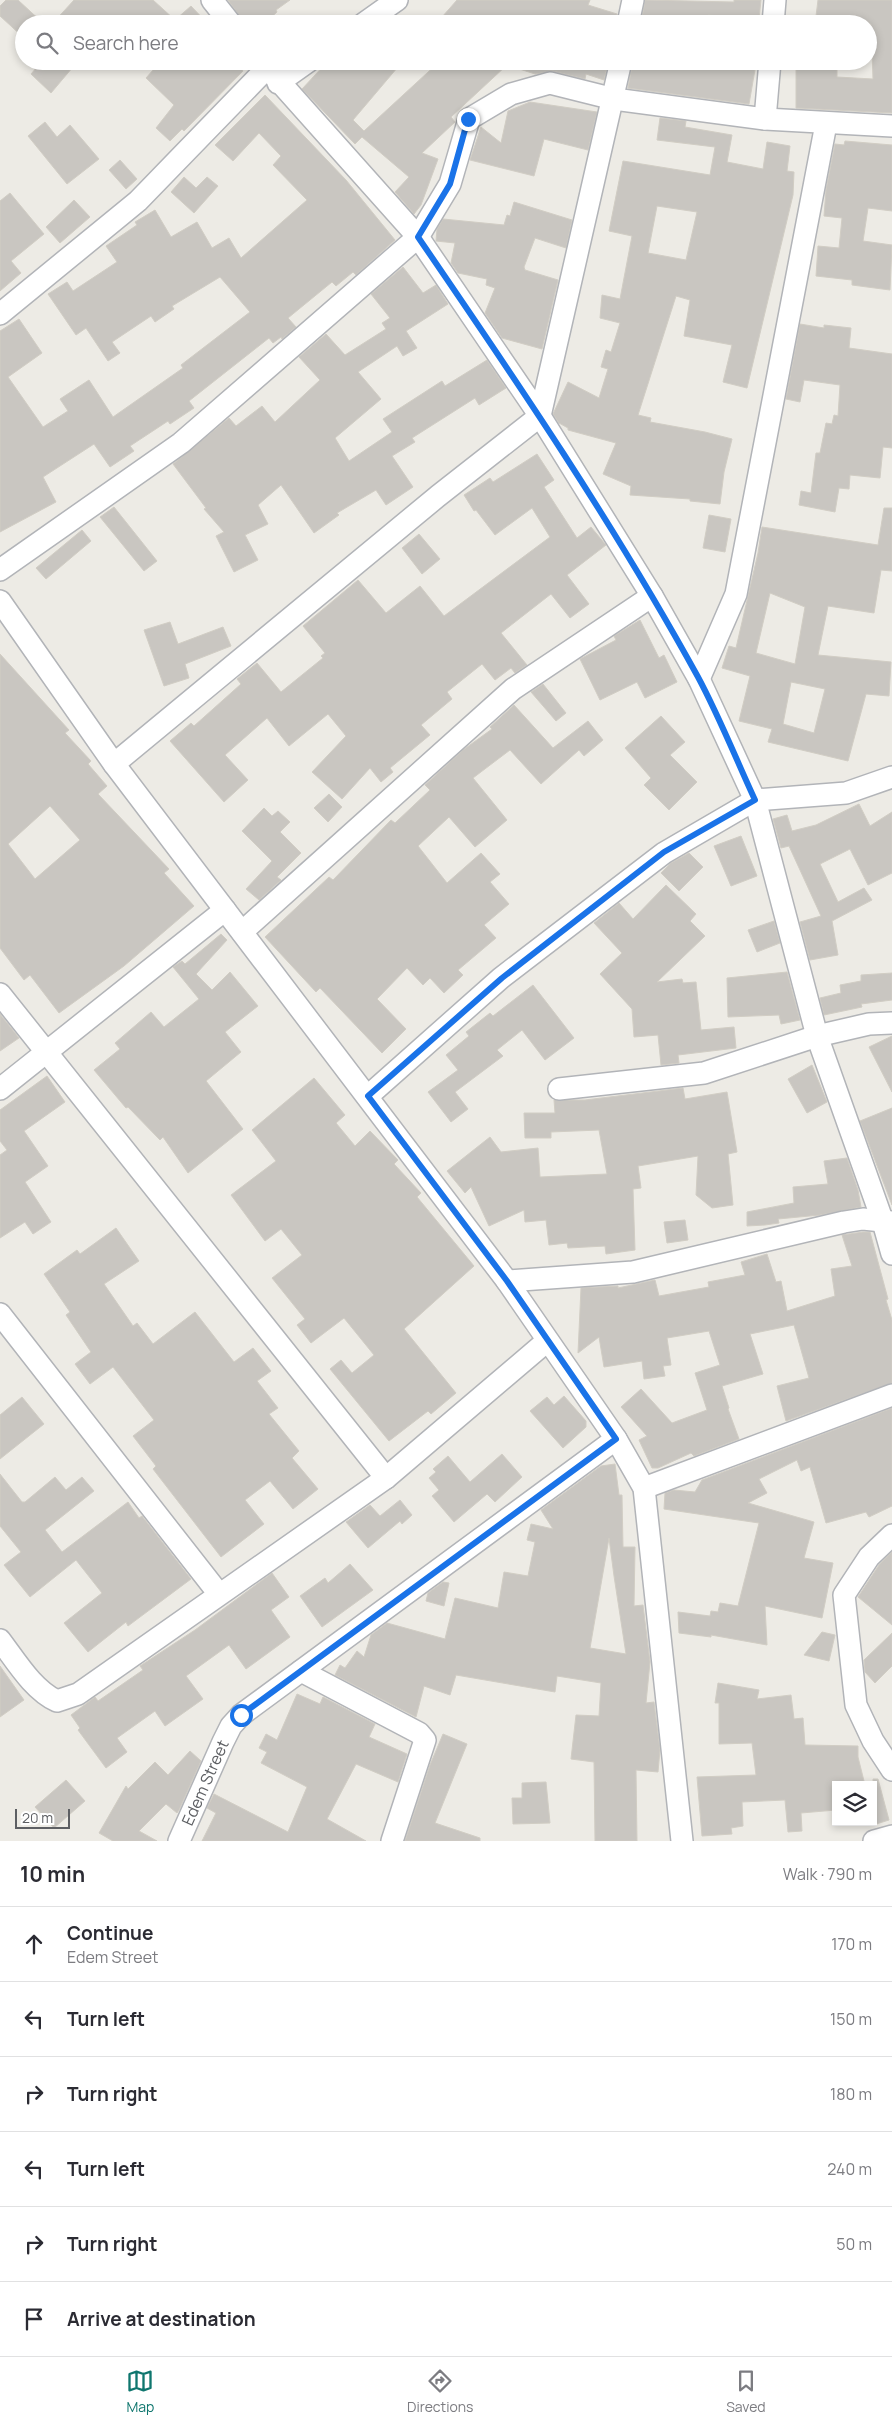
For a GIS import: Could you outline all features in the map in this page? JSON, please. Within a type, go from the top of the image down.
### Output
[{"type":"street","points":[[212,0],[224,15]]},
{"type":"street","points":[[376,15],[397,0]]},
{"type":"street","points":[[630,15],[633,0]]},
{"type":"street","points":[[774,15],[775,0]]},
{"type":"street","points":[[114,764],[438,496],[540,416],[619,70]]},
{"type":"street","points":[[765,119],[769,70]]},
{"type":"street","points":[[0,314],[138,201],[268,71],[418,237],[540,416],[652,596],[699,679],[755,800],[817,1036],[888,1222],[892,1254]]},
{"type":"street","points":[[0,570],[181,443],[418,237],[450,184],[468,119],[511,94],[550,83],[614,99],[765,119],[826,124],[892,126]]},
{"type":"street","points":[[699,679],[736,594],[826,124]]},
{"type":"street","points":[[242,932],[513,689],[652,596]]},
{"type":"street","points":[[0,601],[114,764],[507,1281],[616,1439],[644,1488],[682,1841]]},
{"type":"street","points":[[368,1096],[502,978],[664,852],[755,800],[846,793],[892,777]]},
{"type":"street","points":[[0,1090],[226,910]]},
{"type":"street","points":[[0,994],[386,1478]]},
{"type":"street","points":[[559,1088],[704,1074],[817,1036],[869,1024],[892,1022]]},
{"type":"street","points":[[507,1281],[633,1272],[844,1222],[863,1219],[888,1222]]},
{"type":"street","points":[[0,1314],[219,1594]]},
{"type":"street","points":[[0,1640],[35,1684],[50,1698],[57,1701],[65,1700],[78,1694],[386,1478],[547,1341]]},
{"type":"street","points":[[644,1488],[892,1395]]},
{"type":"street","name":"Edem Street","points":[[179,1841],[231,1726],[241,1715],[616,1439]]},
{"type":"street","points":[[892,1535],[869,1557],[844,1595],[856,1705],[873,1741],[892,1770]]},
{"type":"street","points":[[301,1671],[420,1733],[425,1740],[392,1841]]},
{"type":"street","points":[[874,1841],[892,1836]]},
{"type":"building","points":[[6,0],[18,0],[34,15],[15,15],[15,30],[0,16],[0,6]]},
{"type":"building","points":[[74,0],[153,0],[170,15],[60,15]]},
{"type":"building","points":[[228,0],[290,0],[276,10],[277,12],[274,15],[239,15]]},
{"type":"building","points":[[457,0],[590,0],[588,5],[617,14],[617,15],[444,15]]},
{"type":"building","points":[[645,0],[734,2],[734,0],[761,0],[759,15],[642,15]]},
{"type":"building","points":[[818,0],[892,0],[892,113],[796,108],[796,70],[837,70],[837,77],[873,79],[873,70],[877,70],[877,15],[816,15]]},
{"type":"building","points":[[191,6],[200,15],[181,15]]},
{"type":"building","points":[[34,70],[70,70],[51,93],[31,74]]},
{"type":"building","points":[[153,70],[243,71],[184,131],[182,129],[170,141],[156,128],[174,105],[146,78]]},
{"type":"building","points":[[320,70],[395,70],[353,120],[364,131],[430,70],[502,70],[451,117],[455,122],[422,153],[438,159],[421,205],[414,214],[395,192],[409,177],[362,137],[355,144],[302,89]]},
{"type":"building","points":[[523,70],[606,70],[604,80],[586,74],[585,79],[553,71],[535,74]]},
{"type":"building","points":[[631,70],[755,70],[749,104],[628,88]]},
{"type":"building","points":[[265,95],[346,180],[395,240],[356,275],[353,272],[336,286],[332,282],[288,318],[296,327],[282,339],[281,337],[273,343],[269,338],[189,401],[194,408],[170,424],[168,421],[130,446],[134,451],[110,467],[94,444],[43,477],[56,502],[0,532],[0,331],[19,319],[42,353],[8,377],[43,427],[68,411],[60,399],[89,380],[113,417],[183,368],[181,365],[250,312],[220,277],[172,306],[174,309],[155,322],[151,316],[112,342],[120,353],[108,361],[86,328],[76,335],[48,294],[67,282],[73,291],[117,262],[106,246],[137,225],[135,222],[155,210],[171,237],[197,222],[212,248],[229,238],[241,258],[307,200],[273,165],[281,156],[259,133],[233,161],[215,145]]},
{"type":"building","points":[[530,102],[597,112],[588,150],[544,139],[534,176],[470,160],[481,127],[501,143],[508,111]]},
{"type":"building","points":[[660,118],[686,121],[685,127],[732,135],[727,162],[763,169],[767,142],[790,146],[787,171],[794,172],[793,195],[747,388],[723,382],[732,345],[684,336],[690,300],[676,296],[638,415],[651,418],[650,422],[732,439],[724,472],[720,504],[690,501],[690,499],[630,495],[631,486],[603,474],[616,443],[568,430],[568,428],[559,423],[553,414],[568,382],[599,398],[608,369],[601,367],[606,350],[611,352],[620,323],[600,318],[602,295],[620,299],[632,236],[609,231],[623,161],[710,175],[715,147],[657,140]],"holes":[[[657,206],[697,212],[686,260],[648,253]]]},
{"type":"building","points":[[45,122],[57,137],[70,125],[99,159],[67,184],[28,136]]},
{"type":"building","points":[[845,141],[892,145],[892,211],[868,208],[863,241],[892,245],[890,290],[852,285],[852,280],[816,276],[818,246],[839,248],[842,218],[824,216],[826,190],[835,144],[844,145]]},
{"type":"building","points":[[120,160],[137,179],[126,189],[109,170]]},
{"type":"building","points":[[184,177],[196,188],[207,177],[218,186],[194,213],[171,192]]},
{"type":"building","points":[[10,193],[44,234],[11,261],[21,273],[0,291],[0,201]]},
{"type":"building","points":[[74,200],[90,217],[60,243],[46,227]]},
{"type":"building","points":[[514,202],[572,220],[566,248],[535,238],[524,267],[525,270],[558,280],[542,349],[502,338],[485,313],[495,288],[486,285],[487,279],[458,273],[451,263],[455,243],[436,241],[437,229],[443,219],[504,225],[507,215],[510,216]]},
{"type":"building","points":[[403,267],[423,293],[436,285],[448,304],[406,331],[417,348],[403,356],[397,346],[358,372],[381,399],[335,438],[349,461],[392,432],[383,419],[442,381],[445,386],[487,360],[506,388],[479,405],[475,398],[412,438],[415,442],[392,456],[413,487],[386,505],[376,490],[337,513],[339,515],[314,533],[281,485],[258,505],[268,524],[245,535],[258,560],[234,572],[216,536],[224,532],[204,509],[206,508],[173,464],[229,418],[236,426],[262,406],[275,422],[320,380],[299,357],[326,334],[345,355],[386,329],[382,323],[390,318],[371,294]]},
{"type":"building","points":[[800,324],[824,328],[824,325],[851,328],[849,348],[892,354],[892,448],[883,447],[880,478],[850,475],[849,489],[839,488],[835,512],[799,505],[801,491],[811,493],[816,453],[820,453],[826,423],[832,424],[834,415],[838,416],[840,385],[804,380],[800,402],[786,399]]},
{"type":"building","points":[[537,454],[554,480],[544,487],[577,538],[591,527],[606,545],[567,575],[589,604],[570,618],[551,594],[501,633],[527,665],[515,673],[511,668],[495,680],[482,664],[447,692],[452,699],[421,725],[430,735],[390,768],[393,772],[381,782],[370,768],[342,799],[312,772],[346,736],[328,714],[289,746],[267,718],[225,755],[248,780],[224,802],[170,741],[191,723],[194,726],[241,684],[237,679],[257,663],[281,692],[323,658],[321,656],[325,653],[303,626],[358,580],[386,613],[420,586],[444,616],[550,537],[532,508],[495,535],[476,510],[474,511],[464,495],[490,478],[493,482]]},
{"type":"building","points":[[114,507],[157,561],[144,571],[100,517]]},
{"type":"building","points":[[884,508],[892,508],[892,571],[881,570],[874,613],[828,606],[818,655],[891,662],[889,696],[866,694],[848,761],[768,742],[772,729],[739,721],[750,676],[722,668],[729,646],[736,648],[758,553],[762,527],[878,545]],"holes":[[[770,593],[805,607],[795,664],[756,653]],[[791,682],[825,689],[814,733],[783,724]]]},
{"type":"building","points":[[709,515],[731,519],[725,552],[703,548]]},
{"type":"building","points":[[82,530],[91,541],[46,579],[36,568]]},
{"type":"building","points":[[419,534],[440,559],[422,574],[402,548]]},
{"type":"building","points":[[640,620],[659,658],[664,655],[677,682],[645,698],[637,682],[600,700],[580,659],[616,640],[614,636]]},
{"type":"building","points":[[170,622],[178,644],[223,627],[231,646],[185,664],[189,678],[164,686],[144,630]]},
{"type":"building","points":[[0,654],[69,730],[65,733],[91,761],[88,764],[107,786],[98,794],[169,869],[164,873],[194,906],[124,966],[59,1013],[30,975],[24,980],[0,948]],"holes":[[[50,806],[80,840],[35,879],[8,844]]]},
{"type":"building","points":[[543,684],[566,713],[556,721],[531,692]]},
{"type":"building","points":[[514,705],[553,748],[588,721],[603,740],[584,756],[579,750],[541,784],[510,750],[473,778],[507,820],[475,847],[449,817],[418,846],[447,883],[481,853],[500,874],[490,882],[509,904],[484,925],[496,938],[458,970],[463,975],[444,993],[430,978],[423,985],[407,968],[377,999],[406,1029],[382,1053],[320,988],[316,992],[265,937],[329,877],[333,880],[391,820],[395,823],[430,790],[425,785],[463,750],[492,729],[490,727]]},
{"type":"building","points":[[661,716],[685,742],[670,755],[697,782],[669,810],[644,785],[651,778],[625,748]]},
{"type":"building","points":[[329,794],[342,807],[328,822],[314,808]]},
{"type":"building","points":[[859,804],[870,826],[892,812],[892,873],[868,885],[850,849],[820,864],[838,902],[864,888],[872,900],[832,921],[838,955],[810,960],[800,922],[821,916],[789,846],[781,848],[773,819],[787,815],[792,831],[816,825]]},
{"type":"building","points":[[264,808],[272,816],[278,811],[290,822],[280,832],[301,853],[277,877],[281,880],[259,900],[246,889],[272,861],[242,831]]},
{"type":"building","points":[[741,836],[757,876],[731,886],[714,846]]},
{"type":"building","points":[[689,853],[703,867],[679,891],[661,873],[671,863]]},
{"type":"building","points":[[666,885],[696,914],[690,921],[705,936],[657,982],[682,979],[683,983],[696,982],[701,1030],[734,1027],[736,1048],[678,1055],[679,1063],[661,1065],[658,1035],[634,1037],[632,1009],[600,974],[622,953],[594,923],[619,903],[633,919]]},
{"type":"building","points":[[774,921],[780,943],[757,952],[748,930]]},
{"type":"building","points":[[221,934],[227,940],[196,974],[212,990],[230,972],[258,1006],[225,1032],[241,1052],[206,1081],[243,1129],[188,1173],[163,1137],[160,1140],[128,1107],[126,1108],[94,1070],[120,1049],[115,1043],[151,1012],[164,1027],[199,999],[173,967],[182,961],[185,964]]},
{"type":"building","points":[[787,972],[800,1020],[781,1024],[779,1015],[728,1017],[727,978]]},
{"type":"building","points":[[892,973],[892,1000],[861,1004],[862,1007],[824,1015],[820,998],[841,993],[840,985],[861,981],[861,975]]},
{"type":"building","points":[[533,985],[574,1038],[545,1060],[522,1030],[497,1050],[503,1056],[455,1092],[468,1109],[451,1122],[428,1092],[458,1070],[446,1055],[469,1036],[466,1032],[490,1013],[493,1016]]},
{"type":"building","points":[[0,1014],[19,1038],[0,1051]]},
{"type":"building","points":[[892,1036],[892,1092],[869,1047]]},
{"type":"building","points":[[812,1065],[827,1102],[807,1113],[788,1079]]},
{"type":"building","points":[[47,1076],[65,1102],[24,1131],[48,1166],[25,1182],[51,1222],[33,1234],[25,1222],[0,1238],[0,1155],[7,1150],[0,1141],[0,1110]]},
{"type":"building","points":[[314,1078],[345,1115],[336,1123],[355,1146],[370,1131],[398,1160],[394,1164],[421,1193],[417,1197],[474,1266],[404,1329],[456,1393],[431,1414],[428,1411],[389,1441],[330,1369],[341,1360],[352,1373],[374,1355],[344,1318],[311,1343],[297,1325],[305,1319],[272,1278],[302,1255],[281,1229],[265,1241],[231,1195],[276,1161],[252,1130]]},
{"type":"building","points":[[683,1088],[685,1099],[727,1092],[737,1152],[728,1154],[733,1205],[712,1208],[696,1195],[698,1156],[638,1166],[641,1188],[633,1189],[635,1250],[606,1254],[605,1246],[568,1248],[567,1243],[549,1245],[546,1220],[525,1222],[524,1210],[489,1226],[471,1187],[465,1193],[447,1171],[490,1137],[501,1152],[538,1148],[540,1177],[607,1174],[599,1130],[551,1132],[551,1138],[525,1138],[524,1113],[555,1113],[554,1100],[585,1100]]},
{"type":"building","points":[[892,1108],[892,1205],[860,1121]]},
{"type":"building","points":[[847,1158],[858,1190],[861,1207],[820,1215],[778,1219],[779,1223],[747,1226],[747,1212],[794,1203],[793,1187],[828,1184],[824,1161]]},
{"type":"building","points":[[685,1220],[688,1240],[667,1243],[664,1222]]},
{"type":"building","points":[[116,1228],[139,1261],[104,1284],[133,1326],[137,1323],[153,1344],[195,1312],[234,1362],[253,1348],[271,1371],[257,1381],[278,1408],[269,1414],[299,1451],[292,1458],[318,1489],[293,1509],[270,1481],[245,1500],[264,1524],[221,1557],[153,1469],[156,1466],[133,1436],[154,1420],[113,1367],[90,1384],[75,1364],[91,1352],[66,1315],[70,1312],[44,1274],[77,1250],[80,1254]]},
{"type":"building","points":[[870,1232],[888,1299],[886,1300],[892,1320],[892,1383],[786,1421],[777,1386],[809,1378],[794,1325],[750,1334],[763,1374],[722,1386],[739,1439],[694,1456],[691,1453],[658,1468],[652,1468],[639,1440],[647,1436],[621,1407],[641,1389],[672,1423],[707,1410],[695,1373],[720,1365],[709,1331],[667,1338],[671,1365],[663,1366],[665,1376],[644,1379],[642,1361],[604,1367],[599,1337],[578,1353],[581,1288],[618,1286],[618,1288],[655,1280],[659,1296],[709,1287],[708,1282],[745,1275],[741,1262],[767,1254],[776,1282],[781,1281],[787,1311],[835,1296],[831,1269],[852,1266],[842,1235]]},
{"type":"building","points":[[564,1396],[586,1421],[586,1427],[563,1448],[530,1411],[547,1397],[554,1405]]},
{"type":"building","points":[[22,1397],[44,1424],[0,1459],[0,1415]]},
{"type":"building","points":[[892,1408],[892,1506],[869,1517],[866,1512],[826,1523],[810,1467],[801,1471],[797,1460],[759,1479],[767,1493],[748,1503],[814,1522],[804,1558],[833,1563],[822,1618],[765,1606],[767,1645],[711,1635],[711,1637],[679,1633],[678,1612],[710,1616],[711,1611],[718,1612],[720,1603],[738,1606],[759,1523],[664,1509],[665,1493],[674,1490],[695,1492],[702,1480]]},
{"type":"building","points":[[502,1454],[522,1477],[495,1502],[487,1494],[454,1522],[432,1496],[439,1490],[429,1478],[436,1472],[433,1469],[448,1456],[470,1482]]},
{"type":"building","points":[[615,1464],[619,1495],[622,1495],[623,1547],[635,1547],[634,1606],[643,1605],[650,1662],[646,1703],[654,1702],[660,1750],[658,1772],[636,1770],[637,1841],[595,1841],[594,1762],[571,1759],[576,1715],[599,1716],[601,1683],[557,1676],[555,1692],[456,1675],[450,1695],[424,1686],[416,1717],[335,1675],[340,1665],[345,1668],[357,1651],[364,1657],[371,1635],[387,1623],[445,1639],[455,1598],[498,1608],[504,1572],[528,1576],[535,1542],[527,1540],[531,1524],[553,1529],[541,1510],[601,1466]],"holes":[[[609,1538],[626,1654],[590,1648]]]},
{"type":"building","points":[[0,1474],[22,1502],[25,1502],[55,1477],[66,1490],[82,1477],[94,1491],[45,1530],[62,1552],[128,1502],[139,1518],[142,1516],[191,1579],[128,1626],[126,1622],[88,1652],[64,1623],[102,1593],[76,1560],[30,1597],[4,1565],[21,1552],[0,1526]]},
{"type":"building","points":[[400,1500],[412,1515],[402,1524],[400,1521],[368,1548],[346,1522],[370,1505],[380,1516]]},
{"type":"building","points":[[892,1552],[892,1625],[858,1597],[879,1565]]},
{"type":"building","points":[[350,1564],[373,1590],[322,1627],[300,1596],[325,1578],[328,1583]]},
{"type":"building","points":[[272,1573],[289,1597],[271,1610],[290,1637],[246,1669],[229,1645],[186,1676],[203,1699],[165,1726],[155,1711],[117,1738],[127,1752],[106,1768],[78,1730],[80,1728],[71,1715],[95,1697],[98,1701],[143,1670],[140,1666],[195,1630]]},
{"type":"building","points":[[443,1582],[449,1583],[444,1606],[426,1601],[428,1593]]},
{"type":"building","points":[[822,1632],[835,1635],[829,1661],[804,1655]]},
{"type":"building","points":[[892,1633],[892,1666],[875,1683],[865,1672],[864,1660]]},
{"type":"building","points":[[0,1666],[24,1700],[0,1717]]},
{"type":"building","points":[[718,1683],[759,1690],[757,1699],[791,1695],[794,1719],[803,1718],[805,1745],[858,1746],[858,1757],[864,1781],[832,1781],[832,1810],[801,1813],[802,1831],[788,1832],[785,1800],[742,1802],[743,1826],[731,1828],[732,1834],[702,1836],[697,1777],[756,1775],[752,1743],[719,1744],[719,1703],[715,1703]]},
{"type":"building","points":[[297,1694],[320,1704],[323,1697],[375,1724],[369,1737],[407,1754],[398,1782],[356,1764],[327,1819],[366,1841],[202,1841],[216,1813],[207,1808],[214,1794],[288,1832],[307,1787],[261,1763],[267,1752],[259,1748],[266,1734],[277,1740]]},
{"type":"building","points":[[443,1734],[467,1744],[435,1823],[480,1838],[480,1841],[405,1841],[430,1765]]},
{"type":"building","points":[[190,1751],[201,1761],[179,1810],[177,1813],[166,1804],[139,1831],[157,1841],[113,1841],[99,1833],[126,1786],[128,1789],[155,1762],[168,1775]]},
{"type":"building","points":[[873,1779],[878,1779],[889,1820],[877,1824],[877,1781],[873,1781]]},
{"type":"building","points":[[66,1780],[85,1801],[54,1828],[35,1807]]},
{"type":"building","points":[[546,1782],[550,1823],[513,1824],[512,1798],[522,1798],[522,1783]]},
{"type":"route","points":[[241,1715],[616,1439],[507,1281],[368,1096],[502,978],[664,852],[755,800],[699,679],[652,596],[540,416],[418,237],[450,184],[468,119]]}]
